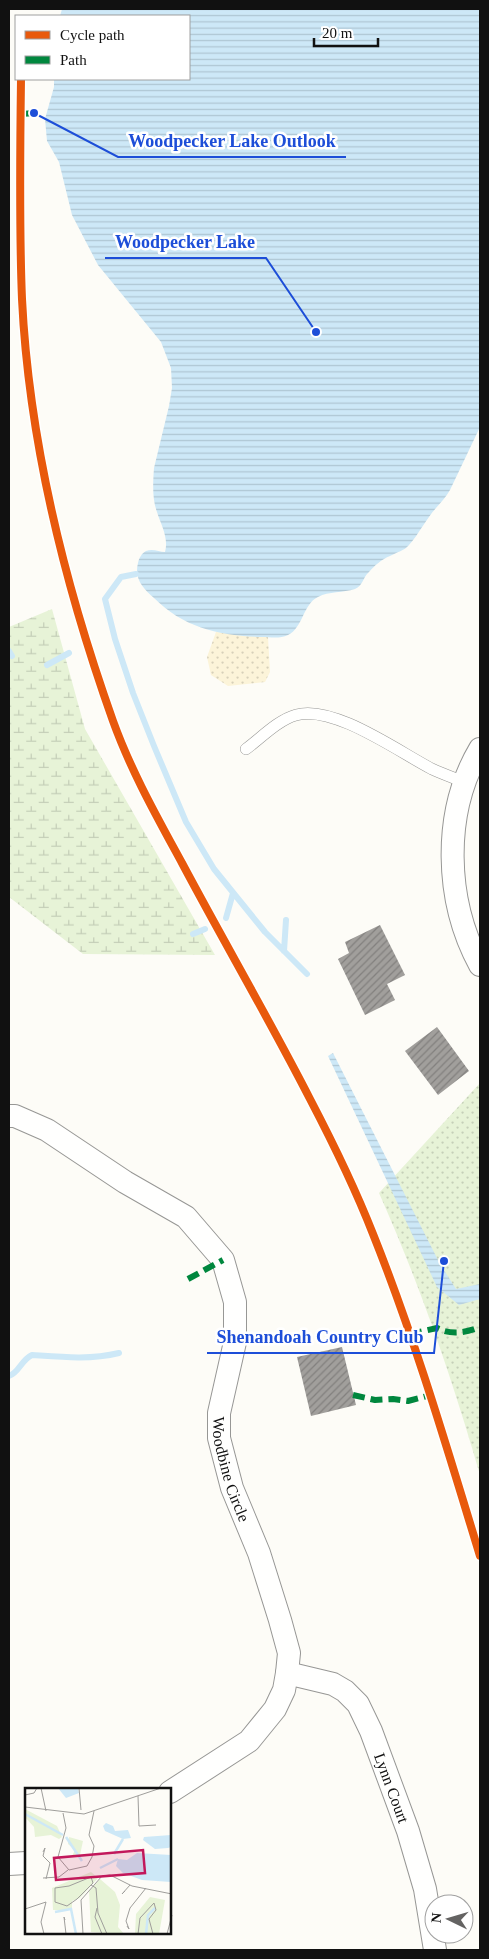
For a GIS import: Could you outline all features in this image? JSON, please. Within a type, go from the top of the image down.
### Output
[{"type":"street","points":[[480,750],[464,782],[454,830],[452,873],[459,911],[471,949],[480,965]]},
{"type":"street","name":"Woodbine Circle","points":[[9,1116],[15,1116],[47,1130],[124,1182],[186,1217],[223,1260],[235,1302],[235,1342],[218,1413],[218,1438],[232,1488],[259,1553],[280,1620],[288,1653],[287,1674],[284,1690],[275,1709],[249,1741],[171,1791]]},
{"type":"street","name":"Lynn Court","points":[[287,1674],[333,1684],[345,1691],[358,1704],[371,1731],[408,1831],[425,1889],[435,1950]]},
{"type":"street","points":[[9,1864],[25,1863]]},
{"type":"lane","points":[[246,749],[282,722],[297,714],[317,714],[344,721],[434,770],[464,782]]},
{"type":"green space","points":[[52,609],[85,729],[215,955],[83,954],[9,897],[9,627]]},
{"type":"green space","points":[[480,1083],[480,1475],[434,1332],[408,1262],[379,1193]]},
{"type":"sand","points":[[216,632],[268,637],[270,672],[265,682],[228,686],[211,675],[207,657]]},
{"type":"water","points":[[62,9],[480,9],[480,427],[450,490],[409,545],[378,563],[367,574],[358,588],[327,594],[313,600],[297,627],[288,635],[272,637],[232,635],[204,628],[178,617],[146,591],[140,583],[137,569],[138,561],[142,554],[151,550],[165,552],[166,547],[164,532],[154,502],[153,479],[172,388],[171,368],[161,342],[98,265],[72,215],[59,162],[47,141],[45,119],[54,87],[54,80],[190,80],[190,15],[60,15]]},
{"type":"water","points":[[333,1053],[440,1264],[456,1289],[480,1284],[480,1299],[459,1305],[437,1287],[328,1056]]},
{"type":"building","points":[[380,925],[405,975],[387,984],[395,1000],[365,1015],[338,959],[349,953],[345,942]]},
{"type":"building","points":[[437,1027],[469,1071],[438,1095],[405,1051]]},
{"type":"building","points":[[342,1347],[356,1405],[311,1416],[297,1357]]},
{"type":"waterway","points":[[136,574],[121,577],[105,599],[115,639],[133,693],[186,822],[214,869],[265,932],[307,974]]},
{"type":"waterway","points":[[9,651],[12,656]]},
{"type":"waterway","points":[[47,665],[69,653]]},
{"type":"waterway","points":[[226,918],[233,893]]},
{"type":"waterway","points":[[284,951],[286,920]]},
{"type":"waterway","points":[[193,934],[205,929]]},
{"type":"waterway","points":[[9,1376],[32,1355],[86,1357],[119,1353]]},
{"type":"marked path","points":[[20,114],[34,113]]},
{"type":"marked path","points":[[188,1279],[223,1260]]},
{"type":"marked path","points":[[410,1334],[437,1328],[447,1332],[458,1332],[480,1327]]},
{"type":"marked path","points":[[353,1395],[375,1400],[393,1399],[408,1401],[431,1395]]},
{"type":"cycle path","points":[[21,80],[20,244],[22,299],[32,407],[52,513],[65,566],[96,670],[120,740],[136,776],[294,1069],[359,1200],[417,1354],[480,1556]]},
{"type":"place","name":"Woodpecker Lake Outlook","points":[[34,113]]},
{"type":"place","name":"Woodpecker Lake","points":[[316,332]]},
{"type":"place","name":"Shenandoah Country Club","points":[[444,1261]]}]
